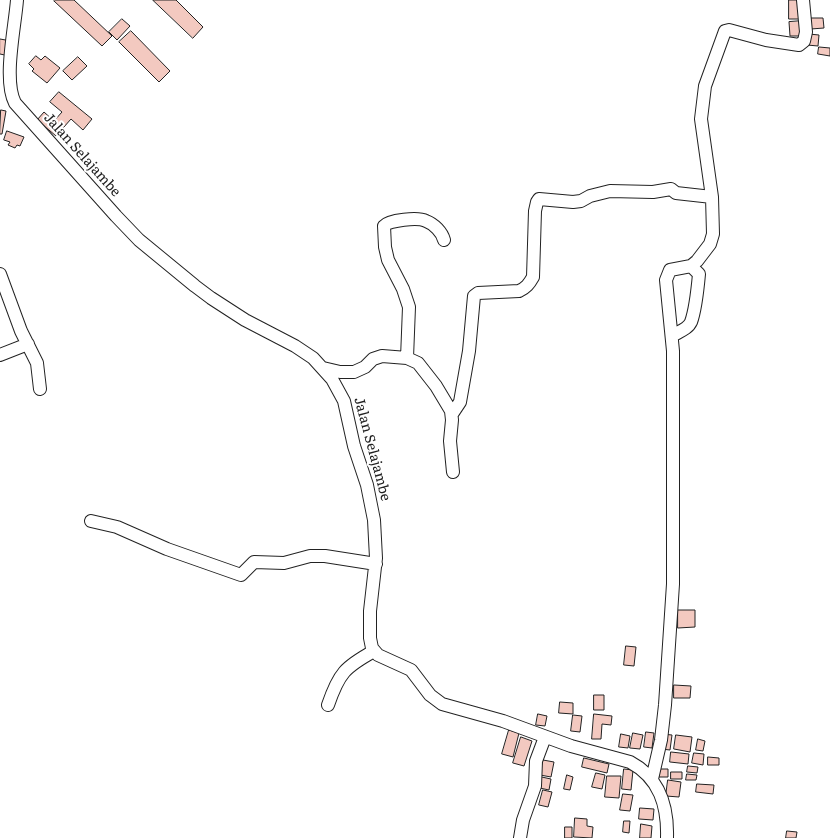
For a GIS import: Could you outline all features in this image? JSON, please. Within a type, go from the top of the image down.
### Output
[{"type":"street","name":"Jalan Selajambe","points":[[17,0],[10,79],[6,94],[116,216],[145,244],[203,292],[245,320],[313,358],[323,368],[342,396],[372,507],[375,528],[376,564],[370,611],[370,638],[374,651]]},
{"type":"street","points":[[652,779],[661,740],[672,612],[672,336],[666,280],[668,273],[672,269],[692,266],[710,244],[713,234],[712,197],[701,119],[705,86],[723,35],[725,31],[729,30],[766,40],[799,44],[804,41],[806,32],[803,0]]},
{"type":"street","points":[[453,472],[450,441],[452,414],[460,402],[474,296],[478,293],[519,291],[525,289],[530,283],[532,277],[535,211],[539,199],[574,202],[610,191],[653,192],[667,190],[672,190],[676,193],[712,197]]},
{"type":"street","points":[[407,358],[409,307],[403,289],[388,260],[384,226],[386,223],[394,221],[424,220],[440,231],[444,240]]},
{"type":"street","points":[[672,336],[687,327],[691,321],[698,284],[698,274],[692,266]]},
{"type":"street","points":[[0,274],[22,331],[37,363],[40,389]]},
{"type":"street","points":[[0,355],[28,344]]},
{"type":"street","points":[[323,368],[340,372],[354,372],[365,367],[378,356],[407,358],[418,363],[425,370],[452,414]]},
{"type":"street","points":[[91,521],[118,527],[167,549],[241,575],[254,562],[284,563],[310,556],[324,556],[376,564]]},
{"type":"street","points":[[328,705],[336,683],[345,670],[374,651],[378,655],[411,670],[430,695],[442,704],[503,721],[594,753],[630,762],[652,779],[664,803],[667,819],[667,838]]},
{"type":"street","points":[[520,838],[523,820],[535,786],[536,761],[544,737]]},
{"type":"building","points":[[55,0],[74,0],[112,36],[102,46]]},
{"type":"building","points":[[153,0],[176,0],[203,27],[193,38]]},
{"type":"building","points":[[789,0],[797,0],[802,19],[789,19]]},
{"type":"building","points":[[811,18],[823,18],[824,28],[811,29]]},
{"type":"building","points":[[122,19],[130,26],[117,40],[109,32]]},
{"type":"building","points":[[802,21],[803,36],[790,36],[789,22]]},
{"type":"building","points":[[131,31],[170,71],[159,82],[119,42]]},
{"type":"building","points":[[809,34],[819,35],[818,46],[807,45]]},
{"type":"building","points":[[0,39],[11,41],[9,56],[0,54]]},
{"type":"building","points":[[819,47],[830,48],[830,56],[818,54]]},
{"type":"building","points":[[36,56],[41,60],[45,56],[60,68],[47,83],[32,71],[34,69],[29,64]]},
{"type":"building","points":[[78,57],[87,66],[72,80],[63,71]]},
{"type":"building","points":[[59,92],[92,119],[83,130],[71,119],[56,136],[37,120],[44,112],[54,121],[62,112],[50,102]]},
{"type":"building","points":[[1,110],[6,111],[2,134],[0,134]]},
{"type":"building","points":[[7,131],[24,137],[20,146],[17,145],[15,148],[8,145],[10,142],[4,140]]},
{"type":"building","points":[[678,610],[695,610],[695,627],[678,628]]},
{"type":"building","points":[[626,646],[636,647],[634,666],[624,665]]},
{"type":"building","points":[[674,685],[691,686],[690,698],[674,698]]},
{"type":"building","points":[[594,695],[604,695],[604,710],[594,710]]},
{"type":"building","points":[[560,702],[573,703],[573,714],[559,713]]},
{"type":"building","points":[[538,714],[547,716],[545,726],[536,725]]},
{"type":"building","points":[[594,714],[612,716],[611,725],[602,724],[601,739],[592,739]]},
{"type":"building","points":[[573,715],[582,716],[580,732],[571,731]]},
{"type":"building","points":[[509,730],[519,733],[513,757],[502,754]]},
{"type":"building","points":[[646,732],[654,733],[652,748],[644,747]]},
{"type":"building","points":[[633,733],[643,735],[640,749],[630,748]]},
{"type":"building","points":[[621,734],[630,736],[628,748],[619,747]]},
{"type":"building","points":[[662,734],[672,735],[670,750],[661,749]]},
{"type":"building","points":[[676,735],[692,737],[690,752],[674,749]]},
{"type":"building","points":[[521,737],[532,741],[524,766],[513,763]]},
{"type":"building","points":[[698,739],[705,741],[703,751],[696,750]]},
{"type":"building","points":[[671,752],[689,754],[688,764],[670,762]]},
{"type":"building","points":[[694,753],[704,754],[703,765],[692,763]]},
{"type":"building","points":[[708,757],[719,758],[719,765],[708,765]]},
{"type":"building","points":[[584,758],[609,764],[607,773],[582,767]]},
{"type":"building","points":[[543,760],[554,762],[551,777],[540,775]]},
{"type":"building","points":[[688,766],[698,767],[697,773],[687,772]]},
{"type":"building","points":[[624,769],[633,770],[631,790],[622,789]]},
{"type":"building","points":[[657,769],[668,769],[668,777],[657,777]]},
{"type":"building","points":[[671,772],[682,772],[682,779],[671,779]]},
{"type":"building","points":[[596,773],[605,775],[602,789],[592,787]]},
{"type":"building","points":[[687,774],[697,775],[696,780],[686,780]]},
{"type":"building","points":[[567,775],[573,777],[570,790],[564,789]]},
{"type":"building","points":[[537,776],[551,779],[549,790],[535,787]]},
{"type":"building","points":[[607,776],[621,776],[619,798],[605,797]]},
{"type":"building","points":[[668,780],[681,782],[679,797],[666,796]]},
{"type":"building","points":[[697,784],[714,785],[713,794],[696,792]]},
{"type":"building","points":[[543,790],[552,792],[548,807],[539,805]]},
{"type":"building","points":[[623,794],[633,795],[630,811],[620,810]]},
{"type":"building","points":[[640,808],[654,809],[653,820],[639,819]]},
{"type":"building","points":[[575,818],[587,819],[587,826],[593,827],[592,838],[574,837]]},
{"type":"building","points":[[624,821],[630,821],[629,833],[623,832]]},
{"type":"building","points":[[641,824],[652,826],[651,838],[640,838]]},
{"type":"building","points":[[565,827],[572,827],[572,838],[565,838]]},
{"type":"building","points":[[787,831],[797,832],[796,838],[786,838]]}]
